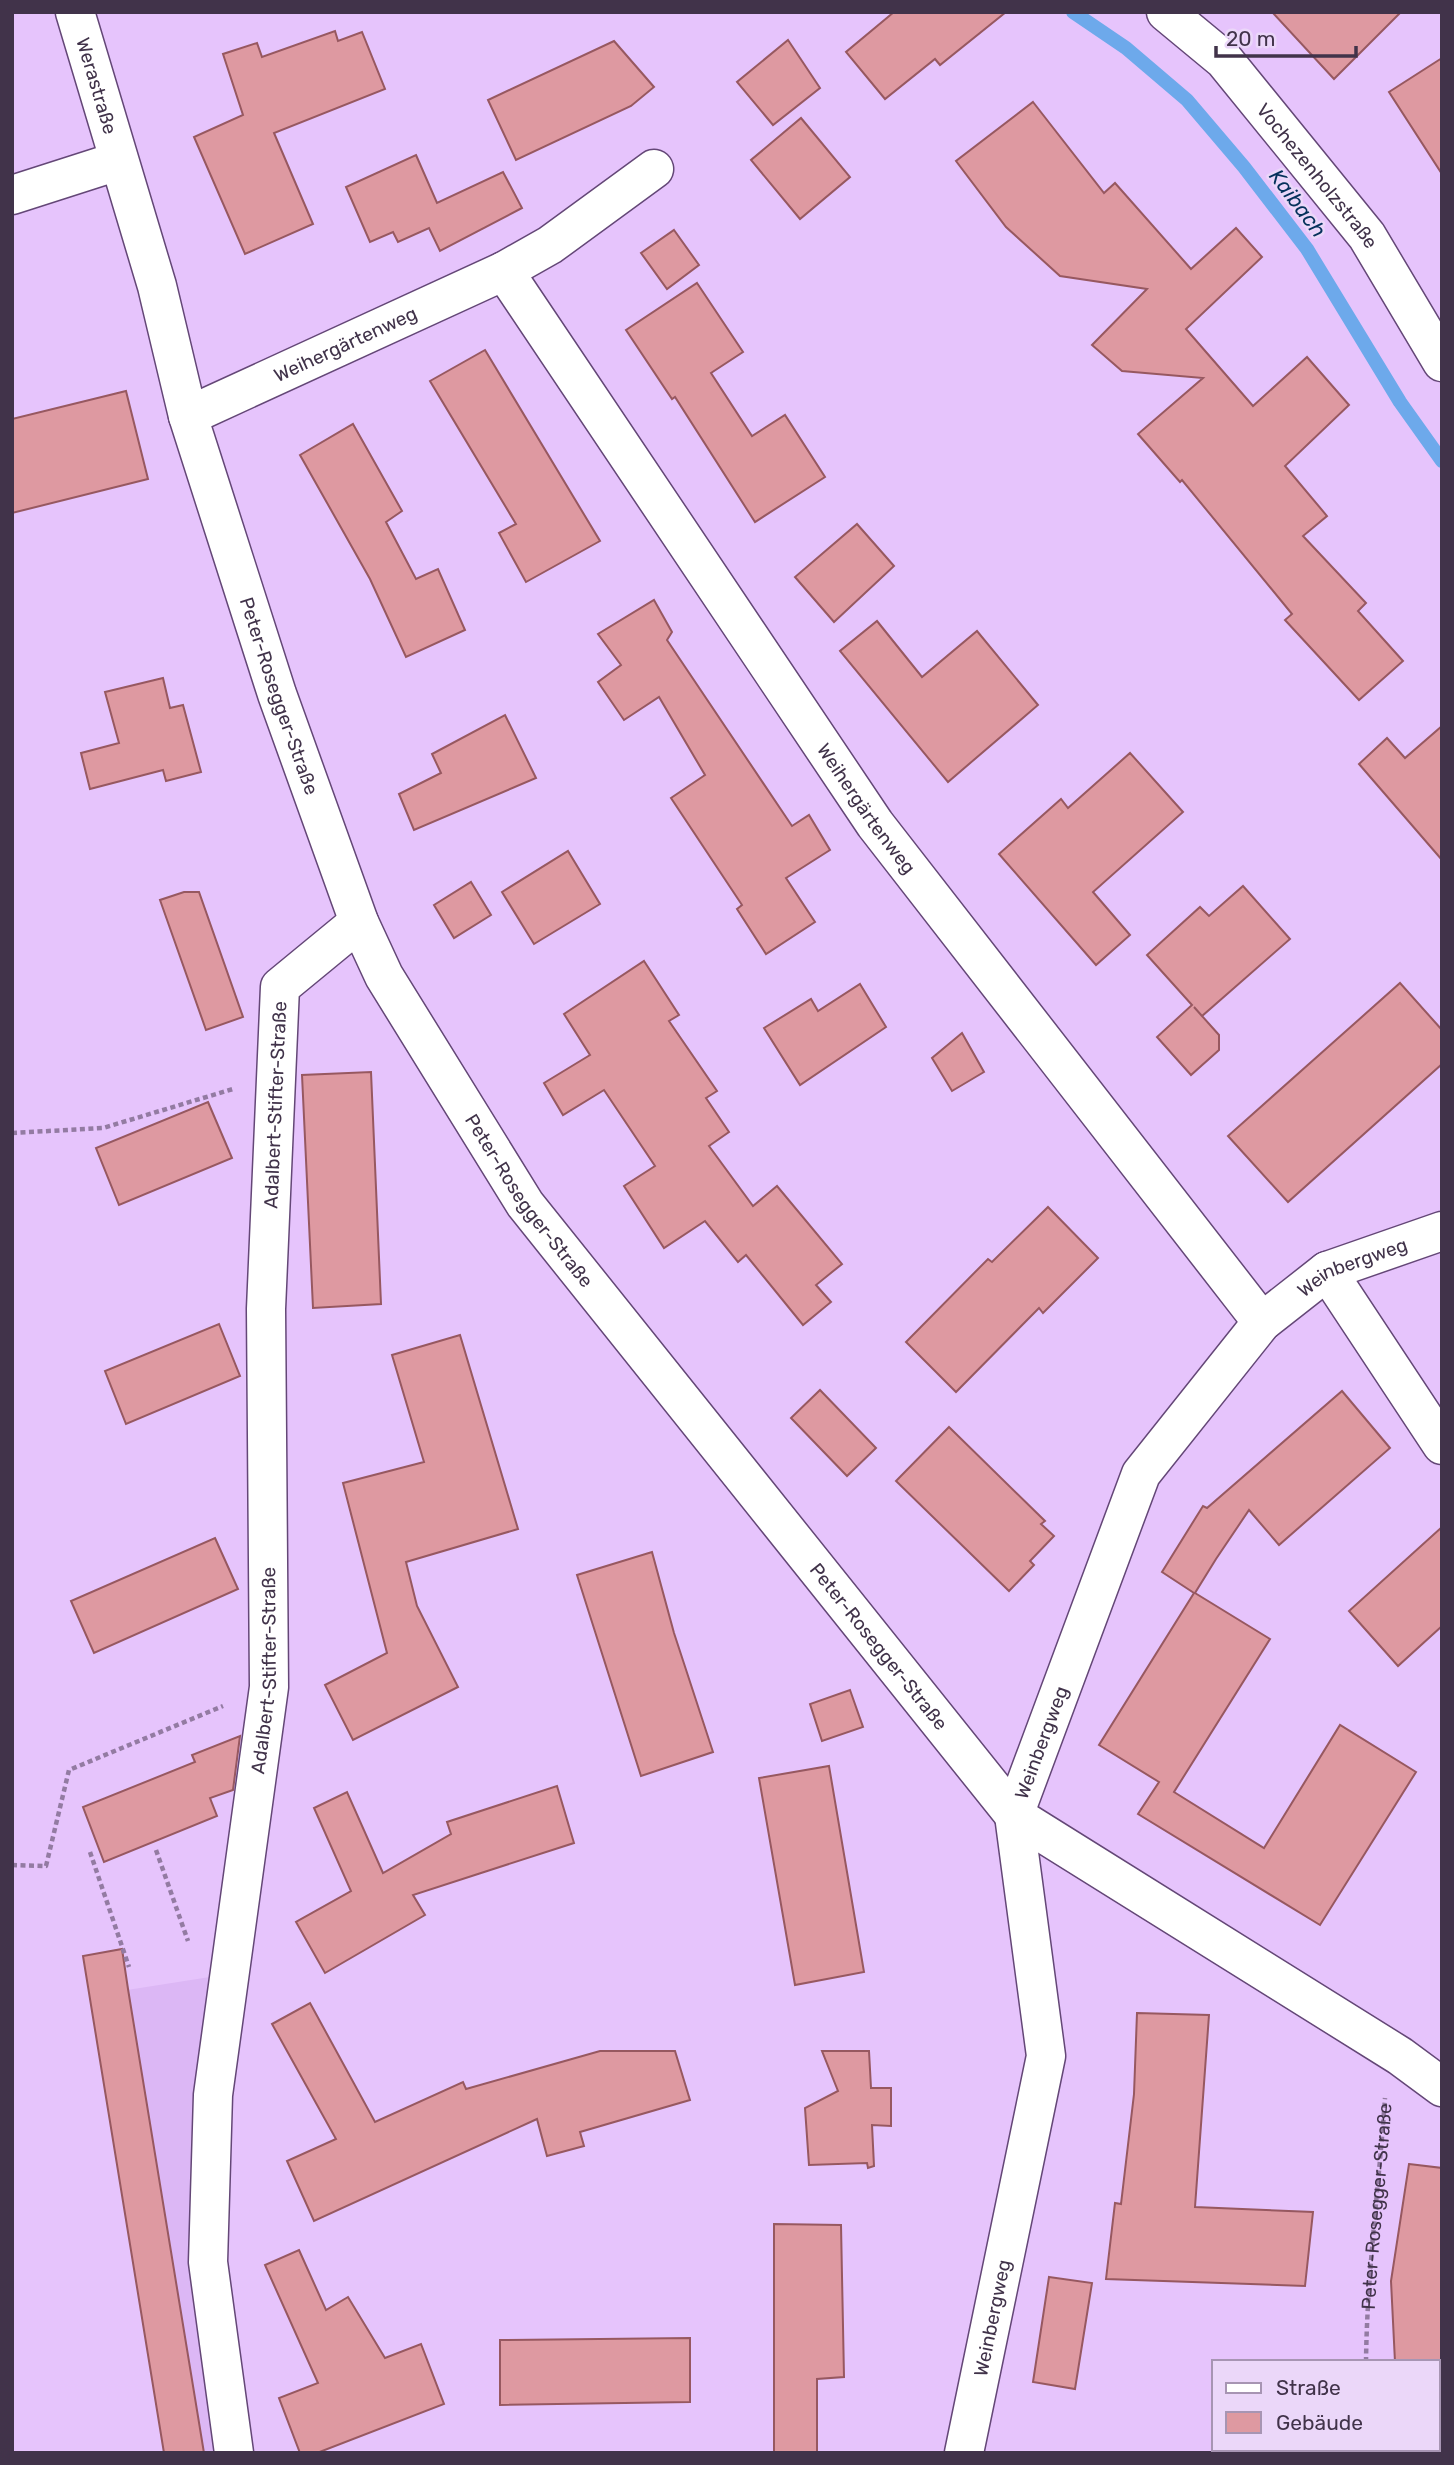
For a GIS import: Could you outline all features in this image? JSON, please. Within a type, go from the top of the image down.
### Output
[{"type":"street","name":"Werastraße","points":[[75,12],[118,161]]},
{"type":"street","name":"Vochezenholzstraße","points":[[1166,12],[1224,60],[1367,236],[1442,362]]},
{"type":"street","points":[[12,195],[118,161]]},
{"type":"street","name":"Peter-Rosegger-Straße","points":[[118,161],[157,286],[188,416],[277,694],[359,922],[384,976],[525,1204],[1014,1815],[1400,2056],[1442,2087]]},
{"type":"street","name":"Weihergärtenweg","points":[[188,416],[504,271],[550,245],[654,169]]},
{"type":"street","name":"Weihergärtenweg","points":[[504,271],[875,824],[1262,1322]]},
{"type":"street","name":"Adalbert-Stifter-Straße","points":[[234,2453],[208,2262],[213,2095],[269,1687],[266,1309],[280,987],[359,922]]},
{"type":"street","name":"Weinbergweg","points":[[964,2453],[1046,2056],[1014,1815],[1141,1474],[1262,1322],[1326,1271],[1442,1231]]},
{"type":"street","points":[[1326,1271],[1442,1445]]},
{"type":"path","points":[[12,1133],[103,1128],[277,1076]]},
{"type":"path","points":[[12,1865],[46,1866],[69,1770],[269,1687]]},
{"type":"path","points":[[156,1850],[190,1947]]},
{"type":"path","points":[[90,1852],[129,1967]]},
{"type":"path","name":"Peter-Rosegger-Straße","points":[[1366,2360],[1367,2287],[1379,2193],[1387,2081],[1400,2056]]},
{"type":"shaded area","points":[[229,1974],[213,2095],[234,2453],[164,2453],[89,1996]]},
{"type":"building","points":[[894,12],[1006,12],[940,65],[935,59],[885,99],[846,52]]},
{"type":"building","points":[[1272,12],[1401,12],[1334,79]]},
{"type":"building","points":[[335,31],[338,41],[362,32],[385,89],[274,133],[313,224],[245,254],[194,137],[243,115],[223,54],[257,43],[262,57]]},
{"type":"building","points":[[788,40],[820,88],[773,125],[737,82]]},
{"type":"building","points":[[614,41],[654,87],[631,106],[516,160],[488,100]]},
{"type":"building","points":[[1442,58],[1442,174],[1389,92]]},
{"type":"building","points":[[1033,102],[1104,193],[1115,183],[1191,269],[1236,228],[1262,257],[1186,329],[1253,406],[1307,357],[1349,405],[1285,466],[1327,516],[1303,536],[1366,603],[1358,611],[1403,661],[1359,700],[1285,620],[1292,614],[1182,480],[1180,482],[1138,434],[1203,378],[1122,371],[1092,345],[1147,289],[1060,276],[1006,227],[956,161]]},
{"type":"building","points":[[801,118],[850,177],[800,219],[751,160]]},
{"type":"building","points":[[416,155],[437,203],[503,172],[522,208],[440,251],[429,228],[398,242],[393,232],[370,242],[346,187]]},
{"type":"building","points":[[674,230],[699,265],[667,289],[641,253]]},
{"type":"building","points":[[697,283],[743,352],[711,373],[752,436],[785,415],[825,477],[755,522],[675,397],[672,399],[626,330]]},
{"type":"building","points":[[485,350],[600,541],[526,582],[499,533],[516,524],[430,381]]},
{"type":"building","points":[[126,391],[148,479],[12,513],[12,419]]},
{"type":"building","points":[[353,424],[402,511],[386,522],[416,579],[438,569],[465,630],[406,657],[370,579],[300,455]]},
{"type":"building","points":[[857,524],[894,566],[834,622],[795,577]]},
{"type":"building","points":[[654,600],[672,632],[667,640],[792,826],[809,815],[830,850],[786,878],[815,922],[766,954],[737,909],[742,905],[671,798],[705,775],[659,697],[624,720],[598,682],[621,665],[598,634]]},
{"type":"building","points":[[877,621],[922,677],[977,631],[1038,705],[948,782],[840,651]]},
{"type":"building","points":[[163,678],[170,708],[183,705],[201,772],[166,781],[163,770],[90,789],[81,753],[119,743],[105,692]]},
{"type":"building","points":[[505,715],[536,778],[414,830],[399,794],[441,773],[432,754]]},
{"type":"building","points":[[1442,726],[1442,860],[1359,764],[1387,738],[1405,758]]},
{"type":"building","points":[[1130,753],[1183,812],[1093,892],[1130,935],[1096,965],[999,854],[1061,799],[1068,808]]},
{"type":"building","points":[[568,851],[600,904],[534,944],[502,892]]},
{"type":"building","points":[[471,882],[491,915],[454,938],[434,905]]},
{"type":"building","points":[[1243,886],[1290,939],[1202,1016],[1219,1035],[1219,1050],[1191,1075],[1157,1037],[1192,1005],[1147,955],[1200,907],[1209,916]]},
{"type":"building","points":[[184,892],[199,892],[243,1017],[206,1030],[160,900]]},
{"type":"building","points":[[644,961],[679,1015],[669,1021],[717,1091],[706,1098],[729,1132],[709,1146],[753,1206],[777,1186],[842,1264],[816,1285],[831,1302],[803,1325],[746,1255],[738,1262],[705,1221],[664,1248],[624,1186],[655,1166],[604,1090],[563,1115],[544,1083],[590,1055],[564,1014]]},
{"type":"building","points":[[1400,983],[1442,1030],[1442,1064],[1288,1202],[1228,1136]]},
{"type":"building","points":[[860,984],[886,1027],[800,1085],[764,1028],[811,999],[818,1011]]},
{"type":"building","points":[[962,1033],[984,1072],[952,1091],[932,1058]]},
{"type":"building","points":[[371,1072],[381,1304],[313,1308],[302,1075]]},
{"type":"building","points":[[208,1102],[232,1158],[119,1205],[96,1148]]},
{"type":"building","points":[[1048,1207],[1098,1258],[1043,1313],[1039,1308],[956,1392],[906,1342],[988,1259],[992,1262]]},
{"type":"building","points":[[219,1324],[240,1376],[126,1424],[105,1371]]},
{"type":"building","points":[[460,1335],[518,1529],[406,1562],[417,1606],[458,1687],[353,1740],[325,1685],[387,1653],[343,1483],[424,1462],[392,1355]]},
{"type":"building","points":[[820,1390],[876,1448],[847,1476],[791,1418]]},
{"type":"building","points":[[1342,1391],[1390,1448],[1279,1545],[1249,1510],[1216,1559],[1195,1593],[1270,1639],[1174,1792],[1264,1848],[1340,1725],[1416,1772],[1320,1925],[1138,1814],[1159,1782],[1099,1745],[1194,1593],[1162,1572],[1203,1506],[1207,1508]]},
{"type":"building","points":[[949,1427],[1045,1521],[1041,1524],[1054,1536],[1030,1561],[1034,1565],[1009,1591],[896,1481]]},
{"type":"building","points":[[1442,1527],[1442,1626],[1398,1666],[1349,1611]]},
{"type":"building","points":[[215,1538],[238,1589],[94,1653],[71,1601]]},
{"type":"building","points":[[652,1552],[674,1633],[713,1752],[641,1776],[577,1575]]},
{"type":"building","points":[[850,1690],[863,1727],[822,1741],[810,1704]]},
{"type":"building","points":[[240,1736],[233,1790],[210,1798],[217,1816],[104,1862],[83,1807],[195,1762],[192,1755]]},
{"type":"building","points":[[829,1766],[864,1972],[795,1985],[759,1778]]},
{"type":"building","points":[[557,1786],[574,1843],[413,1895],[425,1915],[325,1973],[296,1922],[351,1891],[314,1808],[347,1792],[383,1873],[451,1834],[447,1822]]},
{"type":"building","points":[[122,1949],[204,2453],[164,2453],[83,1956]]},
{"type":"building","points":[[310,2003],[375,2122],[463,2082],[466,2089],[600,2051],[675,2051],[690,2100],[580,2132],[584,2146],[547,2156],[537,2119],[314,2221],[287,2161],[336,2139],[272,2024]]},
{"type":"building","points":[[1137,2013],[1209,2015],[1195,2207],[1313,2212],[1305,2286],[1106,2279],[1115,2203],[1121,2204],[1134,2094]]},
{"type":"building","points":[[822,2051],[869,2051],[871,2088],[891,2088],[891,2126],[872,2125],[874,2166],[868,2168],[867,2163],[809,2165],[805,2108],[838,2091]]},
{"type":"building","points":[[1409,2164],[1442,2168],[1442,2362],[1395,2360],[1391,2281]]},
{"type":"building","points":[[774,2224],[841,2225],[844,2377],[817,2379],[817,2453],[774,2453]]},
{"type":"building","points":[[299,2250],[326,2310],[348,2297],[385,2358],[421,2344],[444,2404],[317,2453],[300,2453],[279,2398],[318,2383],[265,2265]]},
{"type":"building","points":[[1049,2277],[1092,2283],[1075,2389],[1033,2382]]},
{"type":"building","points":[[690,2338],[690,2402],[500,2405],[500,2340]]},
{"type":"waterway","name":"Kaibach","points":[[1073,12],[1126,48],[1187,100],[1244,167],[1307,249],[1400,402],[1442,461]]}]
